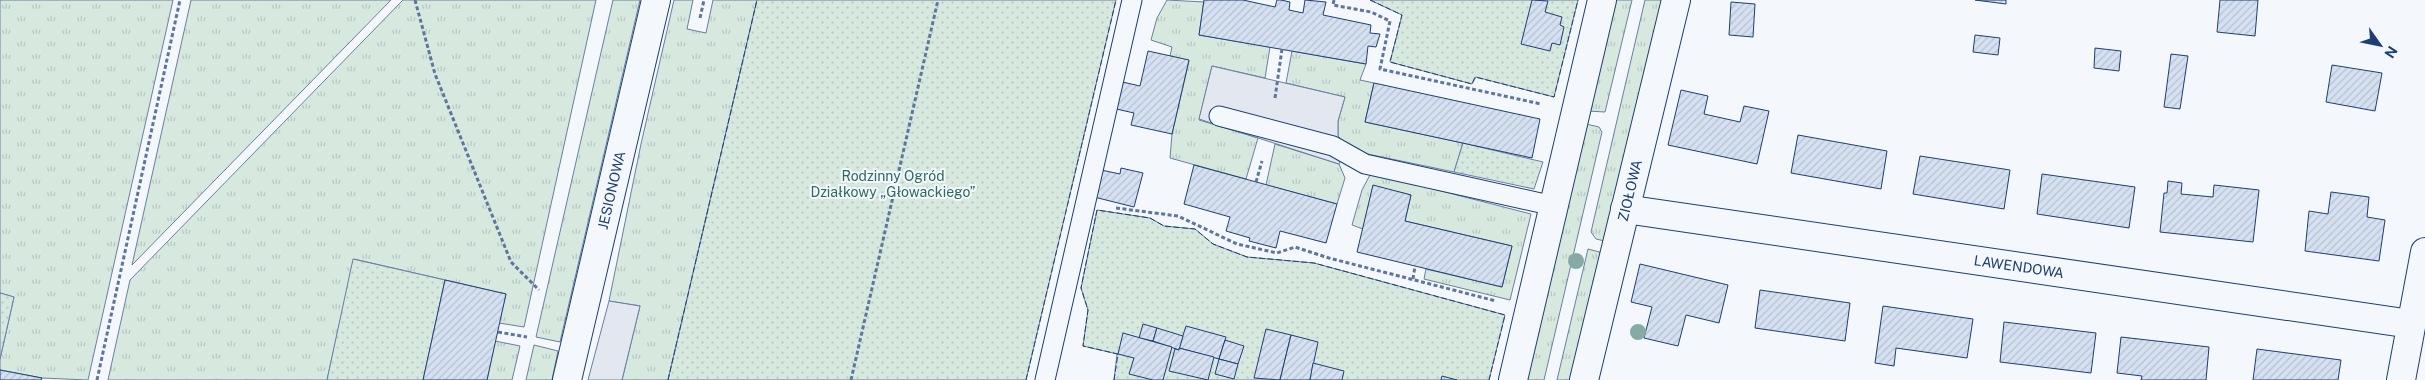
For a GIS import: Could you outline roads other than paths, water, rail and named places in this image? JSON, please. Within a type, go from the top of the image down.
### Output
[{"type":"street","name":"JESIONOWA","points":[[568,380],[656,0]]},
{"type":"street","points":[[1513,380],[1602,0]]},
{"type":"street","name":"ZIOŁOWA","points":[[1584,380],[1676,0]]},
{"type":"street","name":"LAWENDOWA","points":[[1625,209],[2411,324]]},
{"type":"street","points":[[2401,380],[2425,252]]},
{"type":"lane","points":[[1045,380],[1132,0]]},
{"type":"lane","points":[[1219,116],[1333,146],[1365,164],[1554,206]]},
{"type":"park label","name":"Rodzinny Ogród Działkowy „Głowackiego”","points":[[893,184]]}]
